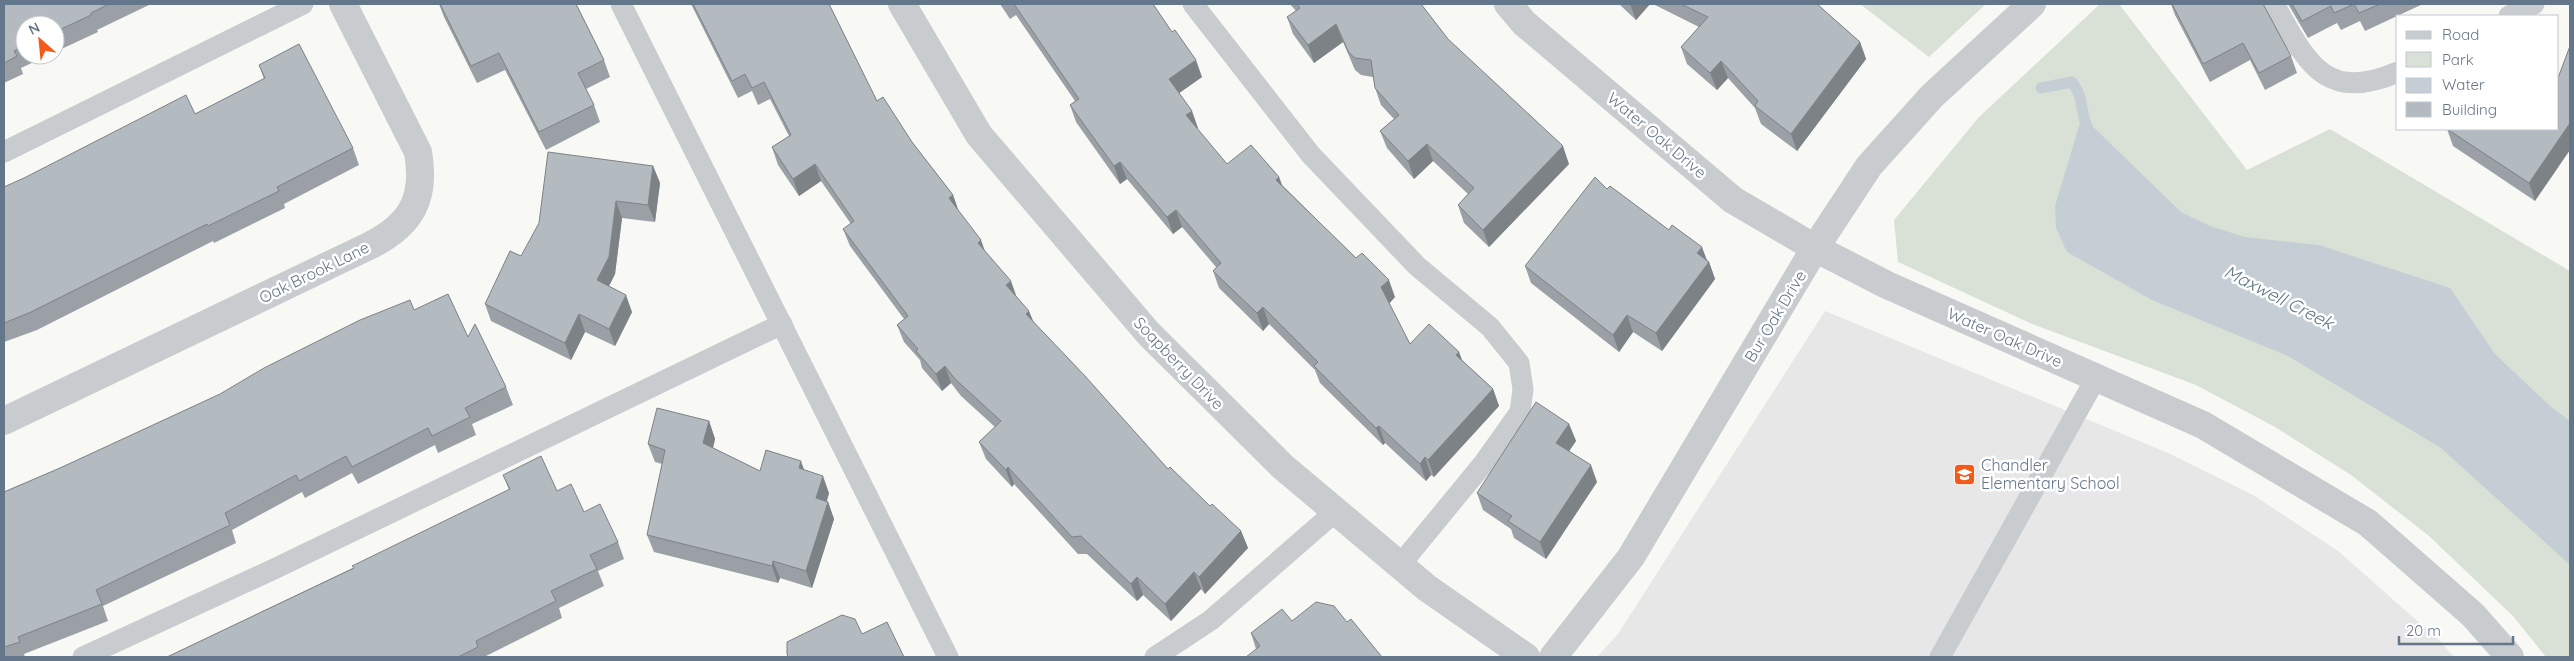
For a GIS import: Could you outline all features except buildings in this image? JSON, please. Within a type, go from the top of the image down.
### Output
[{"type":"street","name":"Oak Brook Lane","points":[[4,421],[391,235],[408,218],[418,198],[422,175],[418,152],[343,4]]},
{"type":"street","name":"Soapberry Drive","points":[[902,4],[979,135],[1142,327],[1282,466],[1428,588],[1526,657]]},
{"type":"street","name":"Water Oak Drive","points":[[1508,4],[1524,23],[1733,200],[1815,248],[1887,285],[2203,425],[2368,523],[2473,615],[2510,657]]},
{"type":"street","name":"Bur Oak Drive","points":[[1553,657],[1631,558],[1815,248],[1876,159],[1932,96],[2032,4]]},
{"type":"lane","points":[[4,152],[303,4]]},
{"type":"lane","points":[[621,4],[948,657]]},
{"type":"lane","points":[[1193,4],[1311,156],[1417,266],[1490,327],[1519,363],[1523,389],[1520,412],[1483,464],[1400,565]]},
{"type":"lane","points":[[2274,4],[2305,58],[2329,78],[2348,83],[2369,81],[2396,73]]},
{"type":"lane","points":[[2511,15],[2534,4]]},
{"type":"lane","points":[[83,657],[274,569],[782,324]]},
{"type":"lane","points":[[1940,657],[2096,378]]},
{"type":"lane","points":[[1155,657],[1211,620],[1336,511]]},
{"type":"shaded area","name":"Chandler Elementary School","points":[[1825,311],[2166,452],[2253,495],[2338,551],[2440,641],[2454,657],[1597,657],[1618,634]]},
{"type":"green space","points":[[1860,4],[1986,4],[1929,57]]},
{"type":"green space","points":[[2100,4],[2119,4],[2247,170],[2330,129],[2570,271],[2570,657],[2546,657],[2513,616],[2429,536],[2351,475],[2275,427],[2196,385],[2032,324],[1898,262],[1894,220],[1979,117]]},
{"type":"water","points":[[2082,116],[2181,212],[2210,226],[2245,237],[2319,245],[2450,288],[2495,354],[2550,406],[2570,421],[2570,565],[2441,448],[2288,356],[2152,300],[2067,252],[2056,228],[2055,206]]},
{"type":"waterway","name":"Maxwell Creek","points":[[2041,88],[2072,82],[2079,94],[2088,129]]},
{"type":"place","name":"Chandler Elementary School","points":[[1965,474]]}]
